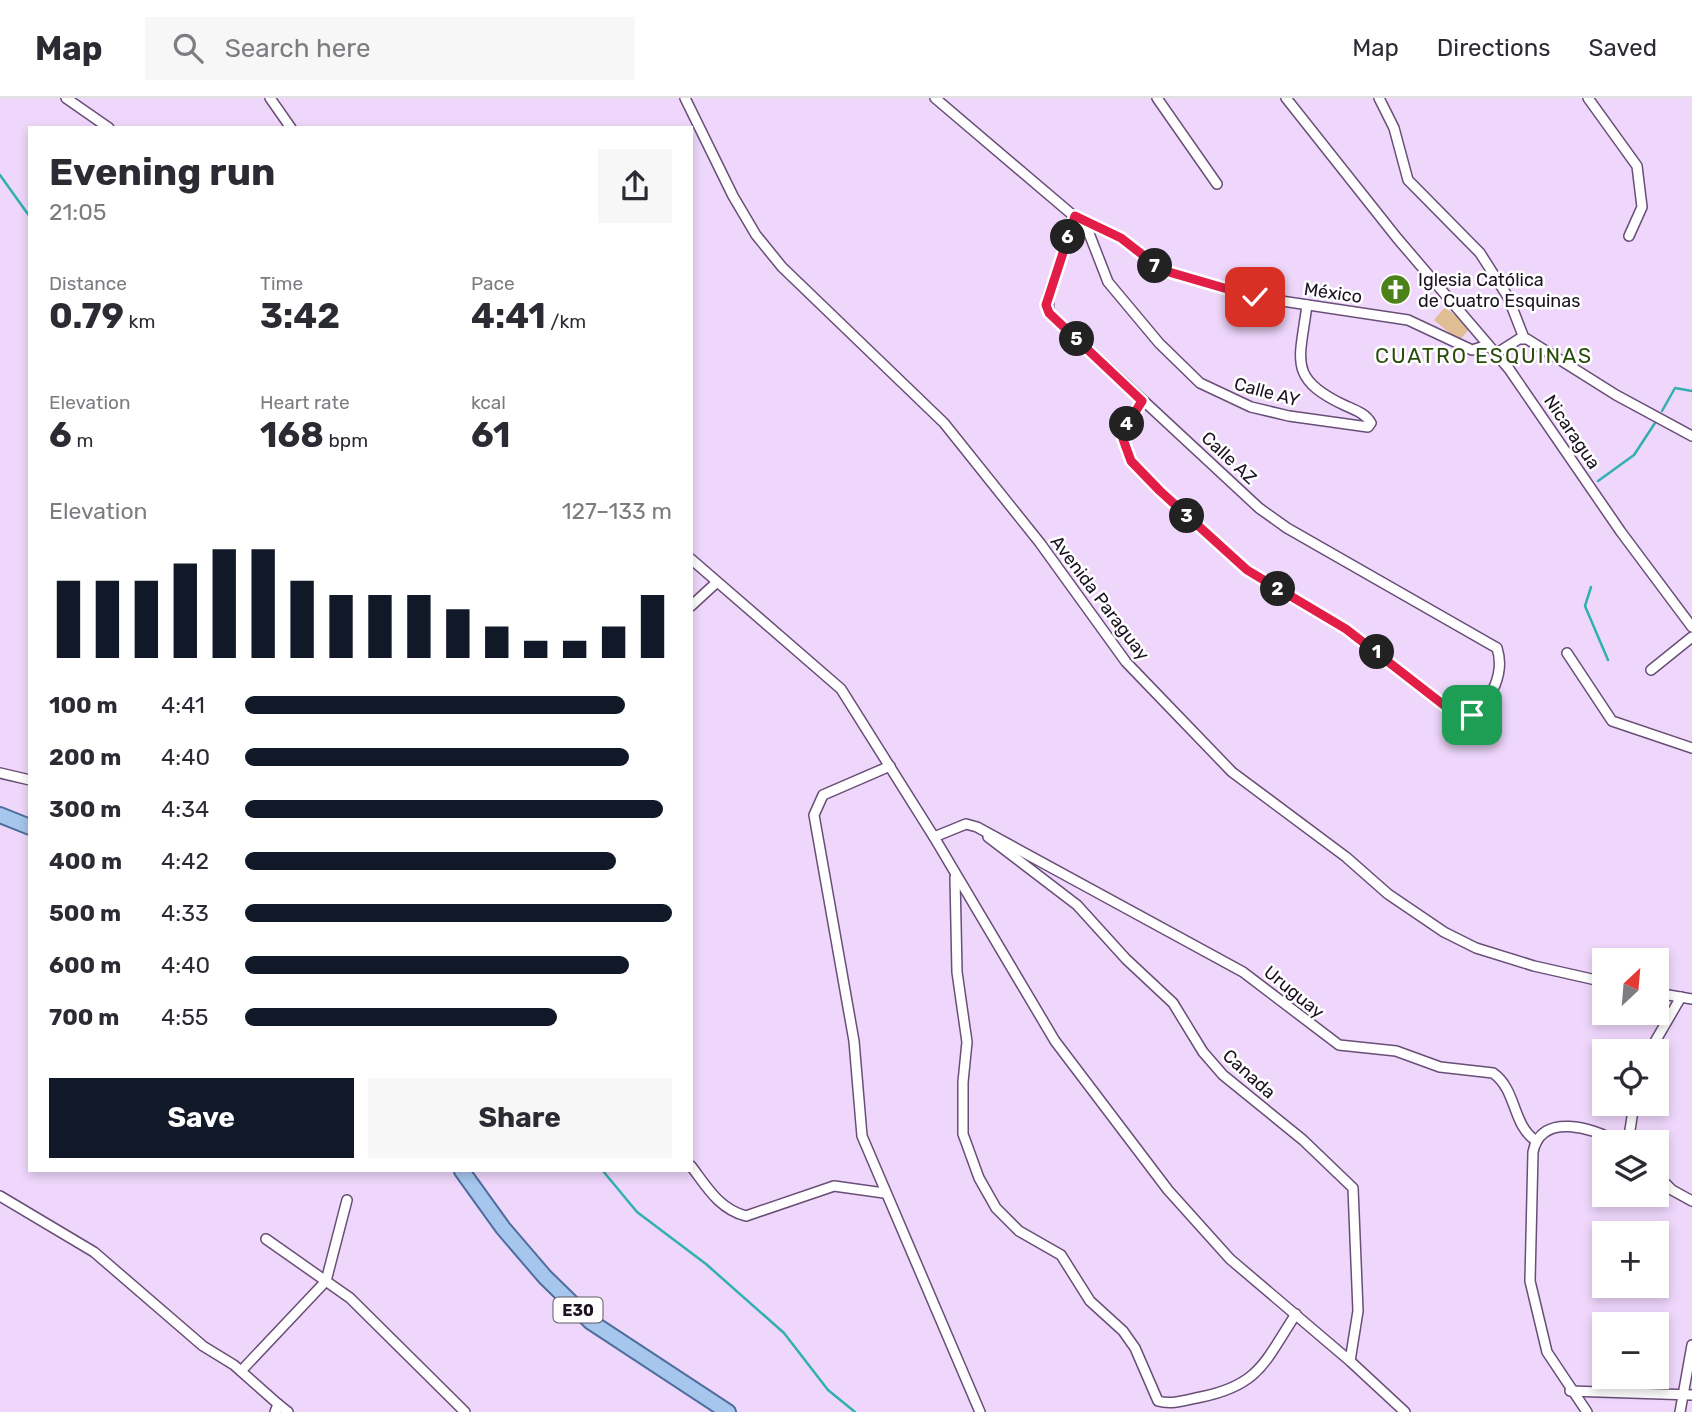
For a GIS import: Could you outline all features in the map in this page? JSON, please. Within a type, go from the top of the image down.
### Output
[{"type":"main road","points":[[0,815],[28,827]]},
{"type":"main road","name":"E30","points":[[463,1172],[503,1228],[545,1277],[591,1322],[728,1412]]},
{"type":"street","points":[[66,98],[106,126]]},
{"type":"street","points":[[270,98],[290,126]]},
{"type":"street","name":"Avenida Paraguay","points":[[685,98],[733,196],[756,235],[782,267],[944,423],[1040,543],[1126,662],[1232,772],[1346,857],[1388,894],[1444,932],[1476,948],[1592,979]]},
{"type":"street","name":"México","points":[[935,98],[1075,216],[1121,238],[1162,270],[1255,297],[1409,320],[1472,351],[1488,345]]},
{"type":"street","points":[[1157,98],[1171,114],[1217,184]]},
{"type":"street","name":"Nicaragua","points":[[1286,98],[1397,239],[1497,353],[1621,532],[1692,627]]},
{"type":"street","points":[[1379,98],[1394,128],[1408,180],[1480,253],[1508,297],[1524,338],[1616,395],[1692,436]]},
{"type":"street","points":[[1588,98],[1637,166],[1642,207],[1629,236]]},
{"type":"street","name":"Calle AZ","points":[[1075,216],[1046,305],[1049,313],[1259,508],[1287,528],[1497,648],[1499,671],[1489,697],[1472,715],[1462,716],[1346,629],[1247,570],[1131,461],[1123,439],[1124,432],[1142,401]]},
{"type":"street","name":"Calle AY","points":[[1085,223],[1108,282],[1160,343],[1200,383],[1251,407],[1289,416],[1368,427],[1371,423],[1364,414],[1318,392],[1307,382],[1300,357],[1307,305]]},
{"type":"street","points":[[1497,353],[1524,338]]},
{"type":"street","points":[[693,561],[841,689],[934,837],[1055,1041],[1168,1190],[1230,1259],[1350,1361],[1405,1412]]},
{"type":"street","points":[[693,604],[716,583]]},
{"type":"street","points":[[1651,670],[1692,637]]},
{"type":"street","points":[[1567,653],[1612,721],[1692,748]]},
{"type":"street","points":[[890,766],[823,795],[814,815],[855,1041],[862,1136],[884,1193],[980,1412]]},
{"type":"street","points":[[0,773],[28,780]]},
{"type":"street","points":[[934,837],[966,824],[977,827]]},
{"type":"street","name":"Uruguay","points":[[977,827],[1243,972],[1339,1045],[1396,1051],[1440,1068],[1493,1073],[1513,1098],[1522,1129],[1535,1140]]},
{"type":"street","name":"Canada","points":[[977,827],[1077,905],[1126,959],[1173,1003],[1203,1052],[1223,1075],[1303,1140],[1353,1188],[1359,1311],[1350,1361]]},
{"type":"street","points":[[955,875],[957,972],[967,1042],[963,1082],[963,1135],[979,1178],[996,1208],[1019,1231],[1061,1255],[1090,1301],[1124,1331],[1135,1348],[1158,1401],[1168,1404],[1225,1392],[1241,1385],[1264,1364],[1296,1314]]},
{"type":"street","points":[[1670,995],[1692,999]]},
{"type":"street","points":[[1657,1039],[1681,997]]},
{"type":"street","points":[[1587,1412],[1570,1391],[1547,1352],[1530,1281],[1535,1140],[1543,1131],[1555,1126],[1593,1130]]},
{"type":"street","points":[[693,1169],[712,1195],[731,1212],[746,1216],[834,1186],[884,1193]]},
{"type":"street","points":[[1669,1187],[1692,1201]]},
{"type":"street","points":[[0,1196],[94,1252],[203,1346],[242,1371],[276,1408],[288,1412]]},
{"type":"street","points":[[242,1371],[326,1282],[347,1200]]},
{"type":"street","points":[[266,1239],[350,1298],[465,1412]]},
{"type":"street","points":[[1680,1412],[1688,1395],[1692,1345]]},
{"type":"street","points":[[1570,1391],[1688,1395]]},
{"type":"shaded area","points":[[1445,307],[1470,328],[1459,341],[1434,320]]},
{"type":"waterway","points":[[0,175],[28,214]]},
{"type":"waterway","points":[[1662,411],[1675,388],[1692,391]]},
{"type":"waterway","points":[[1598,481],[1634,455],[1655,423]]},
{"type":"waterway","points":[[1591,587],[1585,606],[1608,660]]},
{"type":"waterway","points":[[604,1172],[637,1212],[706,1264],[784,1333],[828,1390],[855,1412]]},
{"type":"place","name":"Iglesia Católica de Cuatro Esquinas","points":[[1395,290]]},
{"type":"district","name":"CUATRO ESQUINAS","points":[[1484,356]]},
{"type":"route","points":[[1255,297],[1162,270],[1121,238],[1075,216],[1046,305],[1049,313],[1142,401],[1125,428],[1123,439],[1131,461],[1160,491],[1247,570],[1346,629],[1396,665],[1454,713],[1472,715]]}]
